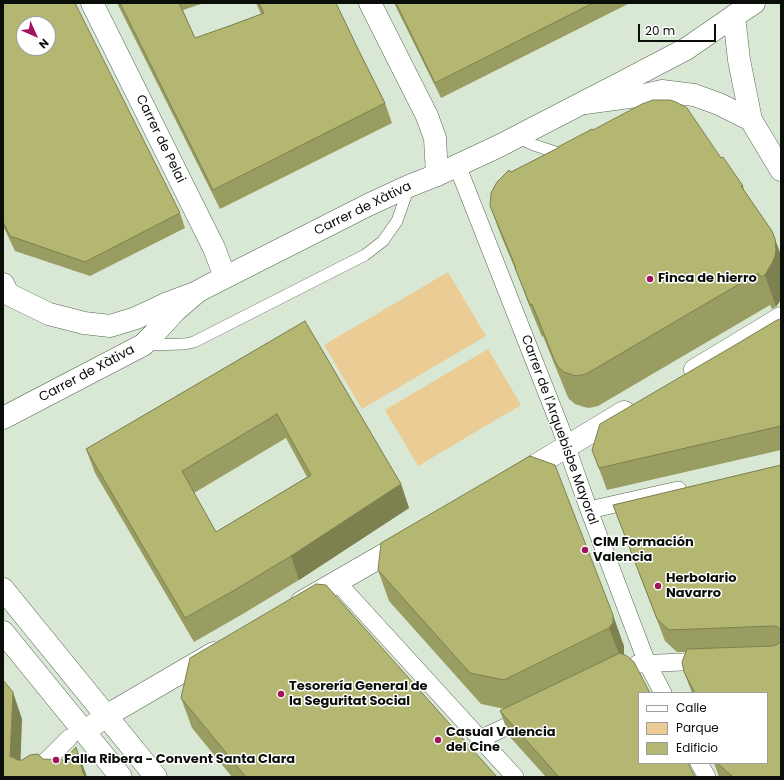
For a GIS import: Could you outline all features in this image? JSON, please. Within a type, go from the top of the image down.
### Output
[{"type":"street","name":"Carrer de Pelai","points":[[92,3],[214,248],[224,277]]},
{"type":"street","points":[[370,3],[427,116],[435,138],[437,175]]},
{"type":"street","name":"Carrer de Xàtiva","points":[[3,418],[143,345],[175,311],[197,292],[224,277],[368,205],[457,166],[517,137],[686,49],[754,3]]},
{"type":"street","points":[[734,16],[739,60],[751,120],[781,170]]},
{"type":"street","points":[[582,103],[644,96],[662,91],[694,95],[720,104],[751,120]]},
{"type":"street","name":"Carrer de l'Arquebisbe Mayoral","points":[[457,166],[561,429],[589,510],[647,663],[662,692]]},
{"type":"street","points":[[5,292],[49,314],[84,323],[110,326],[136,318],[168,303],[197,292]]},
{"type":"street","points":[[681,378],[781,318]]},
{"type":"street","points":[[499,487],[640,403]]},
{"type":"street","points":[[589,510],[696,486]]},
{"type":"street","points":[[283,613],[425,530]]},
{"type":"street","points":[[337,582],[515,777]]},
{"type":"street","points":[[3,589],[156,777]]},
{"type":"street","points":[[3,632],[76,735],[121,777]]},
{"type":"street","points":[[30,777],[76,735],[229,645]]},
{"type":"street","points":[[620,671],[634,664],[718,660]]},
{"type":"street","points":[[480,739],[543,708]]},
{"type":"street","points":[[700,764],[707,777]]},
{"type":"lane","points":[[517,137],[534,145],[564,155],[576,154]]},
{"type":"lane","points":[[143,345],[185,344],[194,342],[365,255],[383,241],[397,221],[409,186]]},
{"type":"green space","points":[[448,272],[486,336],[362,409],[324,345]]},
{"type":"green space","points":[[488,349],[521,405],[418,466],[385,410]]},
{"type":"building","points":[[3,3],[75,3],[180,213],[85,262],[10,236],[3,222]]},
{"type":"building","points":[[120,3],[179,3],[195,38],[264,13],[259,3],[336,3],[385,103],[213,190]]},
{"type":"building","points":[[396,3],[593,3],[435,83]]},
{"type":"building","name":"Finca de hierro","points":[[653,100],[670,100],[687,108],[721,158],[723,157],[772,231],[775,239],[775,256],[765,275],[761,277],[758,273],[586,374],[577,376],[573,375],[564,372],[556,364],[532,304],[530,305],[490,206],[491,193],[497,182],[509,170],[511,172],[592,129],[593,130],[642,104]]},
{"type":"building","points":[[781,319],[781,426],[599,468],[592,450],[600,424]]},
{"type":"building","points":[[305,321],[401,484],[291,556],[185,618],[86,449]],"holes":[[[277,414],[311,475],[216,532],[182,471]]]},
{"type":"building","points":[[530,456],[555,465],[613,615],[613,623],[609,628],[504,680],[470,673],[378,570],[381,543]]},
{"type":"building","points":[[781,465],[781,630],[778,627],[773,626],[669,630],[657,619],[613,505]]},
{"type":"building","points":[[316,584],[326,585],[497,777],[246,777],[181,698],[190,658]]},
{"type":"building","points":[[781,641],[781,777],[733,777],[718,764],[768,764],[768,692],[694,692],[684,672],[682,662],[687,649],[773,646]]},
{"type":"building","points":[[620,653],[627,656],[634,662],[649,692],[638,692],[638,764],[688,764],[695,777],[559,777],[500,711]]},
{"type":"building","points":[[3,680],[13,692],[10,757],[17,760],[22,760],[30,755],[38,754],[43,759],[64,760],[76,747],[83,773],[86,777],[3,777]]},
{"type":"place","name":"Finca de hierro","points":[[650,279]]},
{"type":"place","name":"CIM Formación Valencia","points":[[585,550]]},
{"type":"place","name":"Herbolario Navarro","points":[[658,586]]},
{"type":"place","name":"Tesorería General de la Seguritat Social","points":[[281,694]]},
{"type":"place","name":"Casual Valencia del Cine","points":[[438,740]]},
{"type":"place","name":"Falla Ribera - Convent Santa Clara","points":[[56,760]]}]
